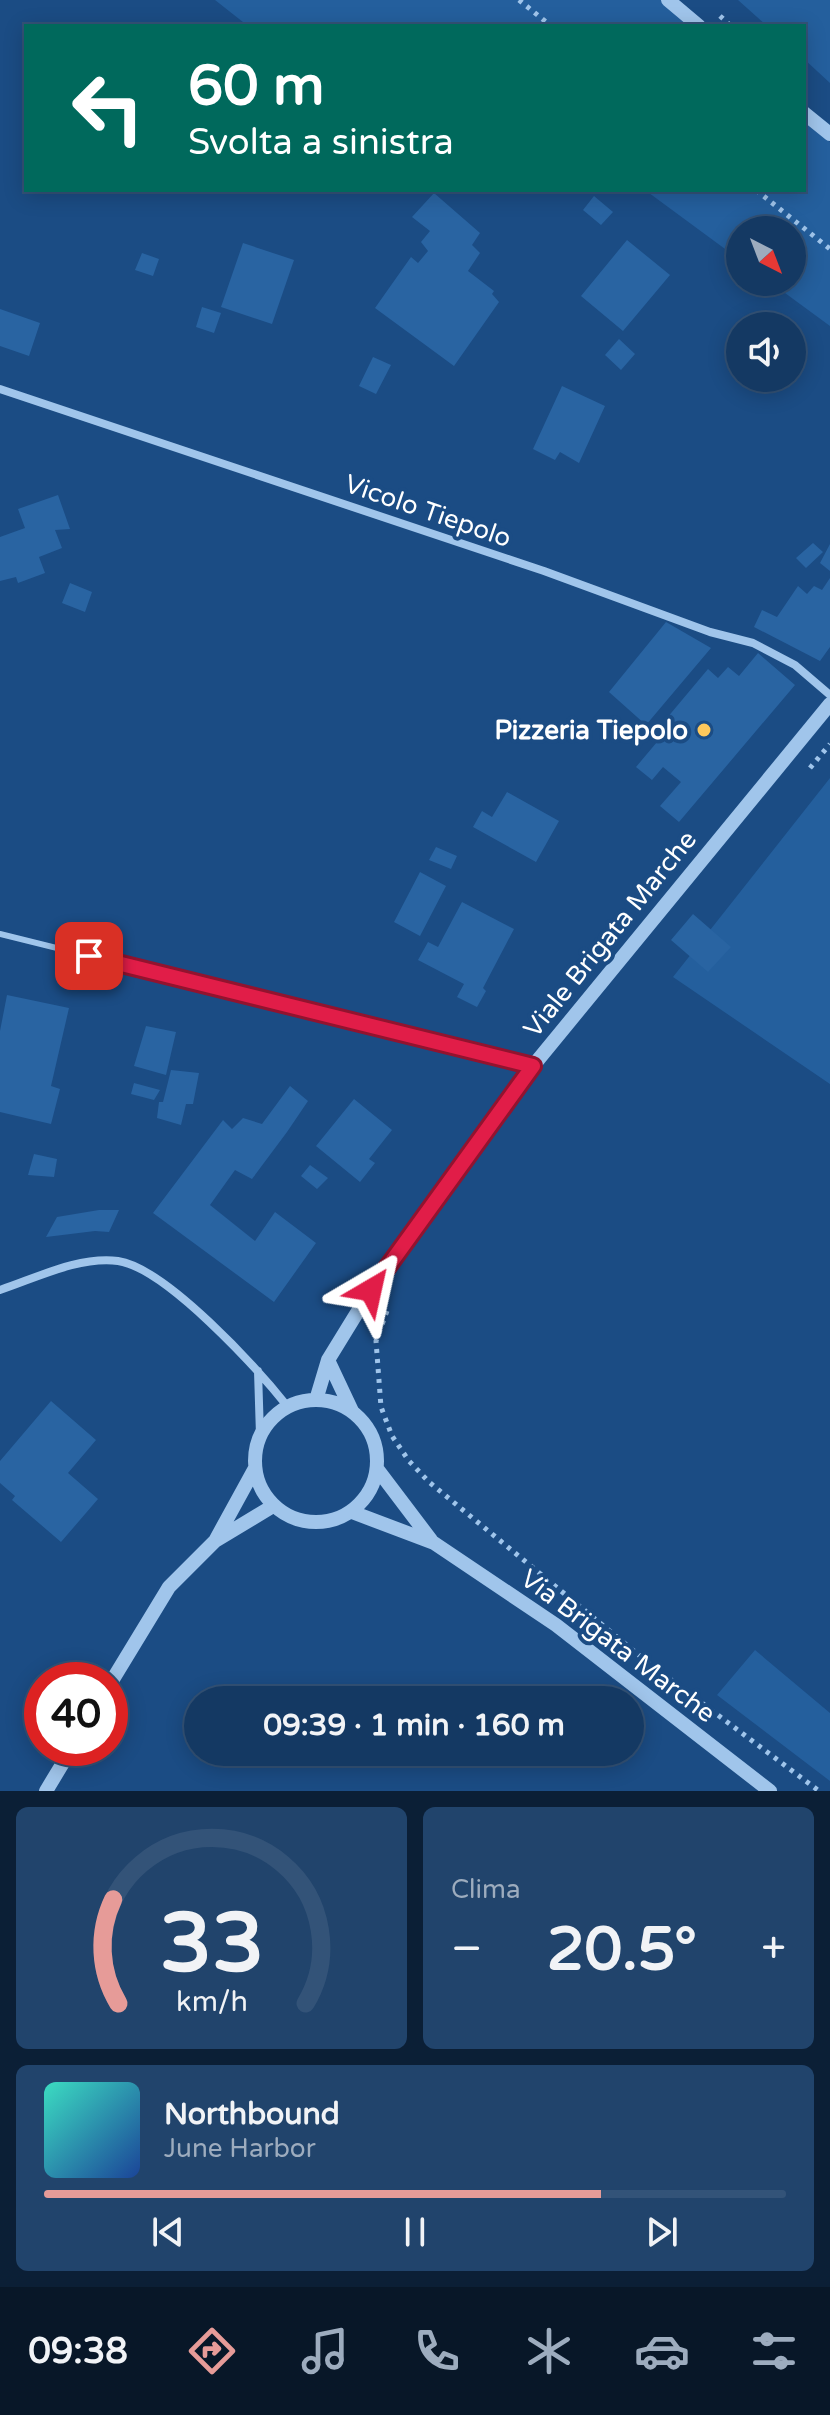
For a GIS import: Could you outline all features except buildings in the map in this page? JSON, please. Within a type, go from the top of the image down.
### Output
[{"type":"street","points":[[668,0],[697,24]]},
{"type":"street","points":[[806,115],[830,134]]},
{"type":"street","name":"Vicolo Tiepolo","points":[[0,389],[544,571],[710,632],[753,643],[795,665],[830,695]]},
{"type":"street","name":"Viale Brigata Marche","points":[[316,1400],[328,1360],[371,1290],[533,1066],[830,704]]},
{"type":"street","points":[[0,1290],[78,1264],[97,1261],[127,1264],[151,1275],[211,1323],[258,1370],[288,1407]]},
{"type":"street","points":[[328,1360],[352,1411]]},
{"type":"street","points":[[258,1370],[260,1435],[255,1451],[255,1468],[261,1489],[273,1506],[291,1518],[311,1523],[332,1521],[352,1512],[368,1493],[378,1470],[373,1437],[364,1422],[352,1411],[335,1403],[316,1400],[288,1407],[277,1414],[260,1435]]},
{"type":"street","points":[[215,1541],[255,1468]]},
{"type":"street","name":"Via Brigata Marche","points":[[378,1470],[434,1543]]},
{"type":"street","points":[[123,1662],[169,1587],[215,1541],[273,1506]]},
{"type":"street","name":"Via Brigata Marche","points":[[352,1512],[434,1543],[556,1625],[770,1791]]},
{"type":"street","points":[[46,1791],[61,1766]]},
{"type":"lane","points":[[0,934],[533,1066]]},
{"type":"path","points":[[519,0],[549,24]]},
{"type":"path","points":[[759,192],[830,249]]},
{"type":"path","points":[[809,769],[830,744]]},
{"type":"path","points":[[388,1306],[376,1341],[381,1407],[392,1436],[409,1461],[429,1482],[646,1661],[819,1791]]},
{"type":"shaded area","points":[[215,0],[667,0],[696,24],[245,24]]},
{"type":"shaded area","points":[[738,0],[830,0],[830,83],[806,61],[806,24],[765,24]]},
{"type":"shaded area","points":[[806,123],[830,142],[830,326],[789,296],[806,296],[806,216],[726,216],[726,250],[648,192],[806,192]]},
{"type":"shaded area","points":[[830,778],[830,1084],[673,977]]},
{"type":"shaded area","points":[[755,1650],[830,1713],[830,1781],[717,1695]]},
{"type":"place","name":"Pizzeria Tiepolo","points":[[704,730]]},
{"type":"route","points":[[89,956],[533,1066],[371,1290]]}]
